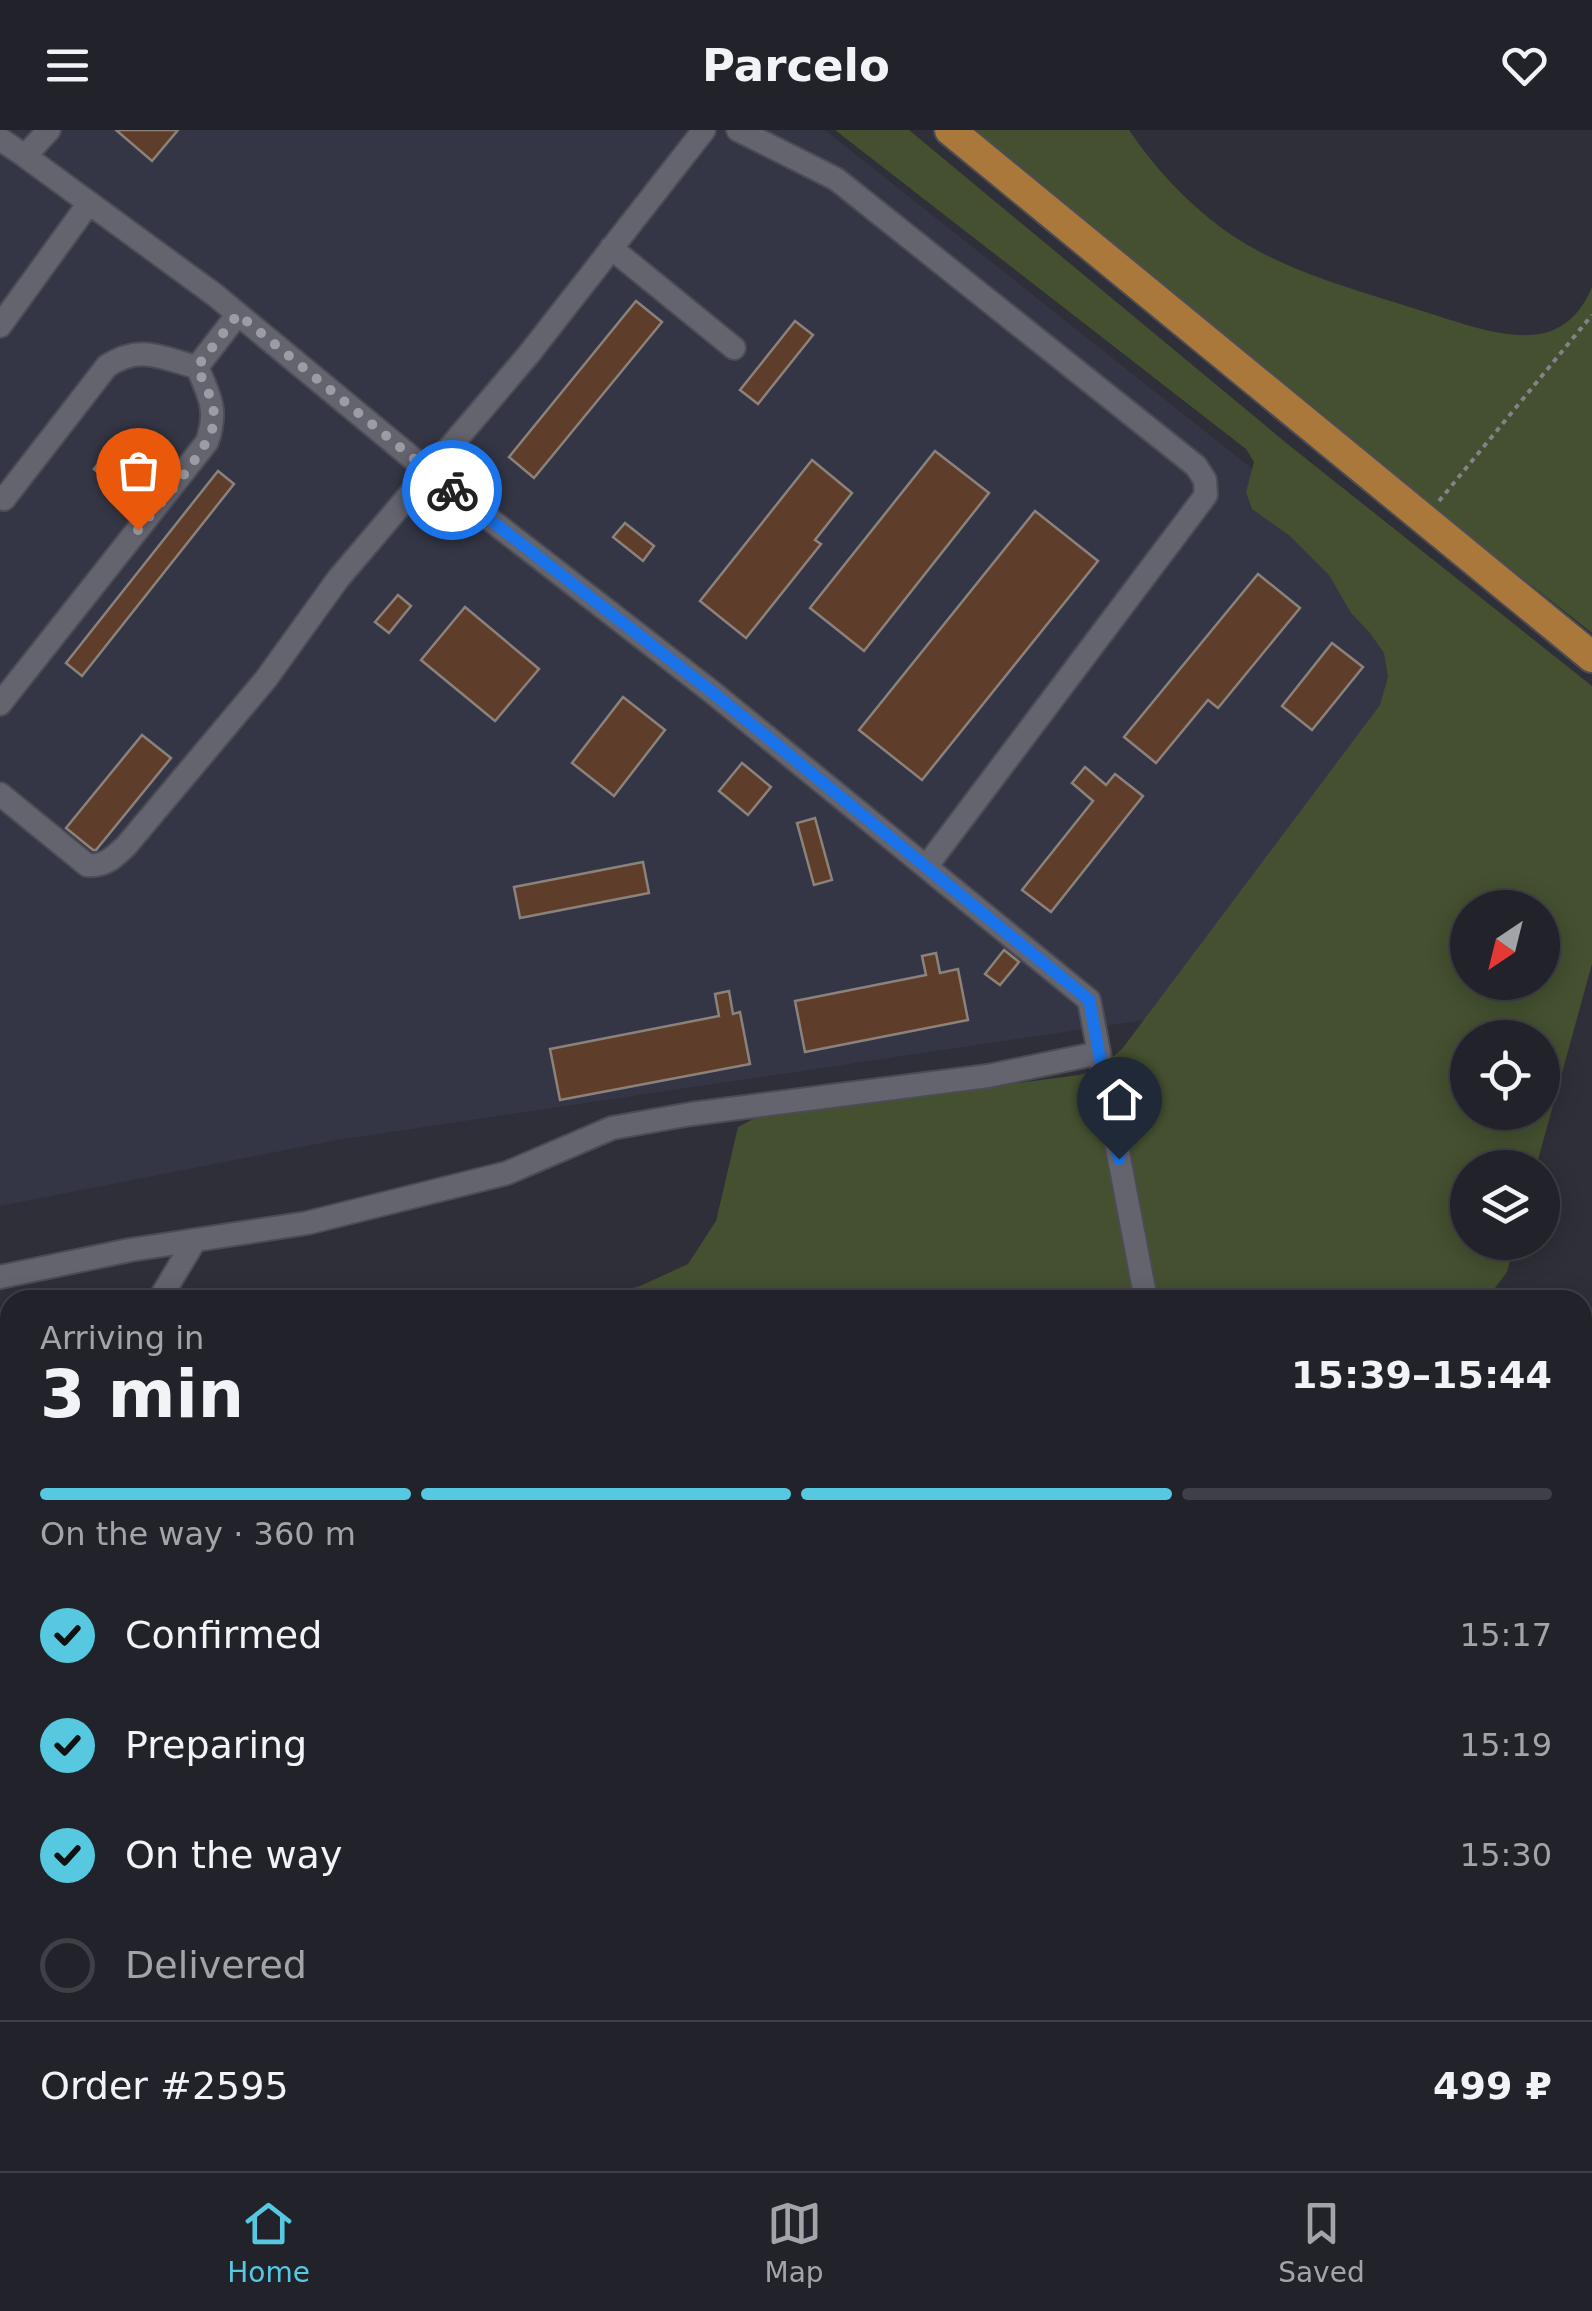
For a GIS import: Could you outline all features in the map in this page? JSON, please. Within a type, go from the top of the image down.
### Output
[{"type":"main road","points":[[950,130],[1592,657]]},
{"type":"street","points":[[25,156],[48,130]]},
{"type":"street","points":[[0,794],[87,865],[110,861],[126,846],[266,679],[338,579],[529,354],[704,130]]},
{"type":"street","points":[[738,130],[836,178],[1196,466],[1205,480],[1206,495],[926,867]]},
{"type":"street","points":[[0,139],[238,314],[429,472],[712,692],[1089,1000],[1144,1290]]},
{"type":"street","points":[[0,326],[89,203]]},
{"type":"street","points":[[611,248],[734,348]]},
{"type":"street","points":[[197,367],[238,314]]},
{"type":"street","points":[[0,496],[4,499],[106,366],[124,355],[141,353],[197,367]]},
{"type":"street","points":[[0,704],[207,442],[214,422],[212,402],[197,367]]},
{"type":"street","points":[[0,1277],[130,1250],[307,1223],[507,1173],[612,1128],[988,1076],[1099,1053]]},
{"type":"street","points":[[166,1290],[195,1240]]},
{"type":"path","points":[[1423,520],[1592,315]]},
{"type":"shaded area","points":[[0,130],[825,130],[1473,648],[1145,1020],[337,1140],[0,1206]]},
{"type":"green space","points":[[835,130],[909,130],[1290,446],[1592,686],[1592,964],[1560,1080],[1560,1020],[1450,1020],[1450,1130],[1546,1130],[1541,1150],[1450,1150],[1450,1260],[1510,1260],[1494,1290],[626,1290],[688,1264],[716,1221],[738,1127],[757,1117],[1079,1075],[1098,1069],[1122,1049],[1380,705],[1388,677],[1384,653],[1351,613],[1329,575],[1290,536],[1252,509],[1246,492],[1254,462],[1246,449]]},
{"type":"green space","points":[[973,130],[1129,130],[1184,196],[1245,244],[1318,277],[1474,327],[1517,335],[1551,331],[1576,314],[1592,287],[1592,633],[1316,415]]},
{"type":"building","points":[[116,130],[178,130],[152,161]]},
{"type":"building","points":[[636,301],[662,322],[534,478],[509,457]]},
{"type":"building","points":[[795,321],[813,335],[758,404],[740,390]]},
{"type":"building","points":[[121,435],[155,462],[128,497],[94,469]]},
{"type":"building","points":[[935,451],[989,493],[864,651],[810,608]]},
{"type":"building","points":[[812,460],[852,493],[815,540],[821,544],[746,638],[700,601]]},
{"type":"building","points":[[218,471],[234,484],[82,676],[66,663]]},
{"type":"building","points":[[1035,511],[1098,561],[922,780],[859,730]]},
{"type":"building","points":[[625,523],[654,546],[643,561],[613,537]]},
{"type":"building","points":[[1258,574],[1300,608],[1218,708],[1208,700],[1156,763],[1124,737]]},
{"type":"building","points":[[398,595],[411,606],[389,633],[375,622]]},
{"type":"building","points":[[465,607],[539,669],[495,721],[421,660]]},
{"type":"building","points":[[1332,643],[1363,667],[1312,730],[1282,706]]},
{"type":"building","points":[[623,697],[665,730],[614,796],[572,763]]},
{"type":"building","points":[[142,735],[171,758],[93,850],[66,828]]},
{"type":"building","points":[[742,763],[771,787],[748,815],[719,791]]},
{"type":"building","points":[[1085,767],[1106,785],[1115,774],[1143,796],[1051,912],[1022,890],[1093,801],[1072,783]]},
{"type":"building","points":[[815,818],[832,880],[814,885],[797,823]]},
{"type":"building","points":[[643,862],[649,893],[520,918],[514,887]]},
{"type":"building","points":[[1004,950],[1019,962],[1000,985],[985,974]]},
{"type":"building","points":[[936,953],[940,973],[958,969],[968,1020],[805,1052],[795,1001],[926,975],[922,956]]},
{"type":"building","points":[[729,991],[733,1014],[740,1012],[750,1064],[560,1100],[550,1049],[719,1016],[715,994]]},
{"type":"way so far","points":[[138,530],[207,442],[214,422],[212,402],[197,367],[238,314],[452,490]]},
{"type":"route","points":[[452,490],[712,692],[1089,1000],[1119,1159]]}]
